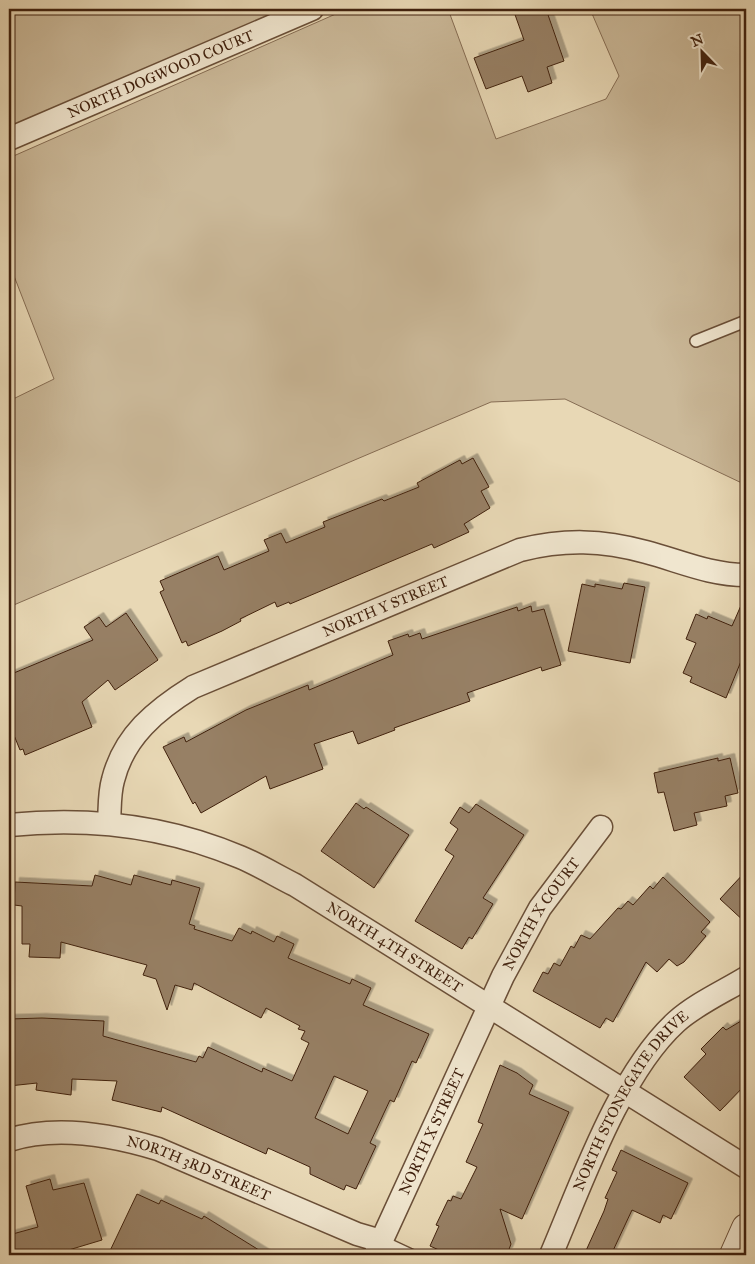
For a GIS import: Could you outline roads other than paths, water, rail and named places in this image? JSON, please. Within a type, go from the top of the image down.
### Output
[{"type":"street","name":"NORTH DOGWOOD COURT","points":[[9,140],[312,9]]},
{"type":"street","name":"NORTH Y STREET","points":[[108,823],[112,781],[126,746],[143,724],[166,704],[193,687],[520,550],[549,543],[571,541],[621,546],[700,570],[730,576],[746,576]]},
{"type":"street","name":"NORTH 4TH STREET","points":[[9,826],[66,822],[108,823],[150,830],[240,857],[295,885],[746,1167]]},
{"type":"street","name":"NORTH X COURT","points":[[488,1006],[540,908],[601,827]]},
{"type":"street","name":"NORTH STONEGATE DRIVE","points":[[551,1255],[600,1139],[625,1091],[654,1046],[677,1021],[703,1003],[746,978]]},
{"type":"street","name":"NORTH X STREET","points":[[378,1248],[488,1006]]},
{"type":"street","name":"NORTH 3RD STREET","points":[[9,1140],[35,1134],[71,1134],[119,1138],[158,1148],[348,1230],[378,1248]]},
{"type":"street","points":[[734,1255],[746,1228]]},
{"type":"lane","points":[[696,341],[746,321]]},
{"type":"lane","points":[[378,1248],[411,1255]]}]
